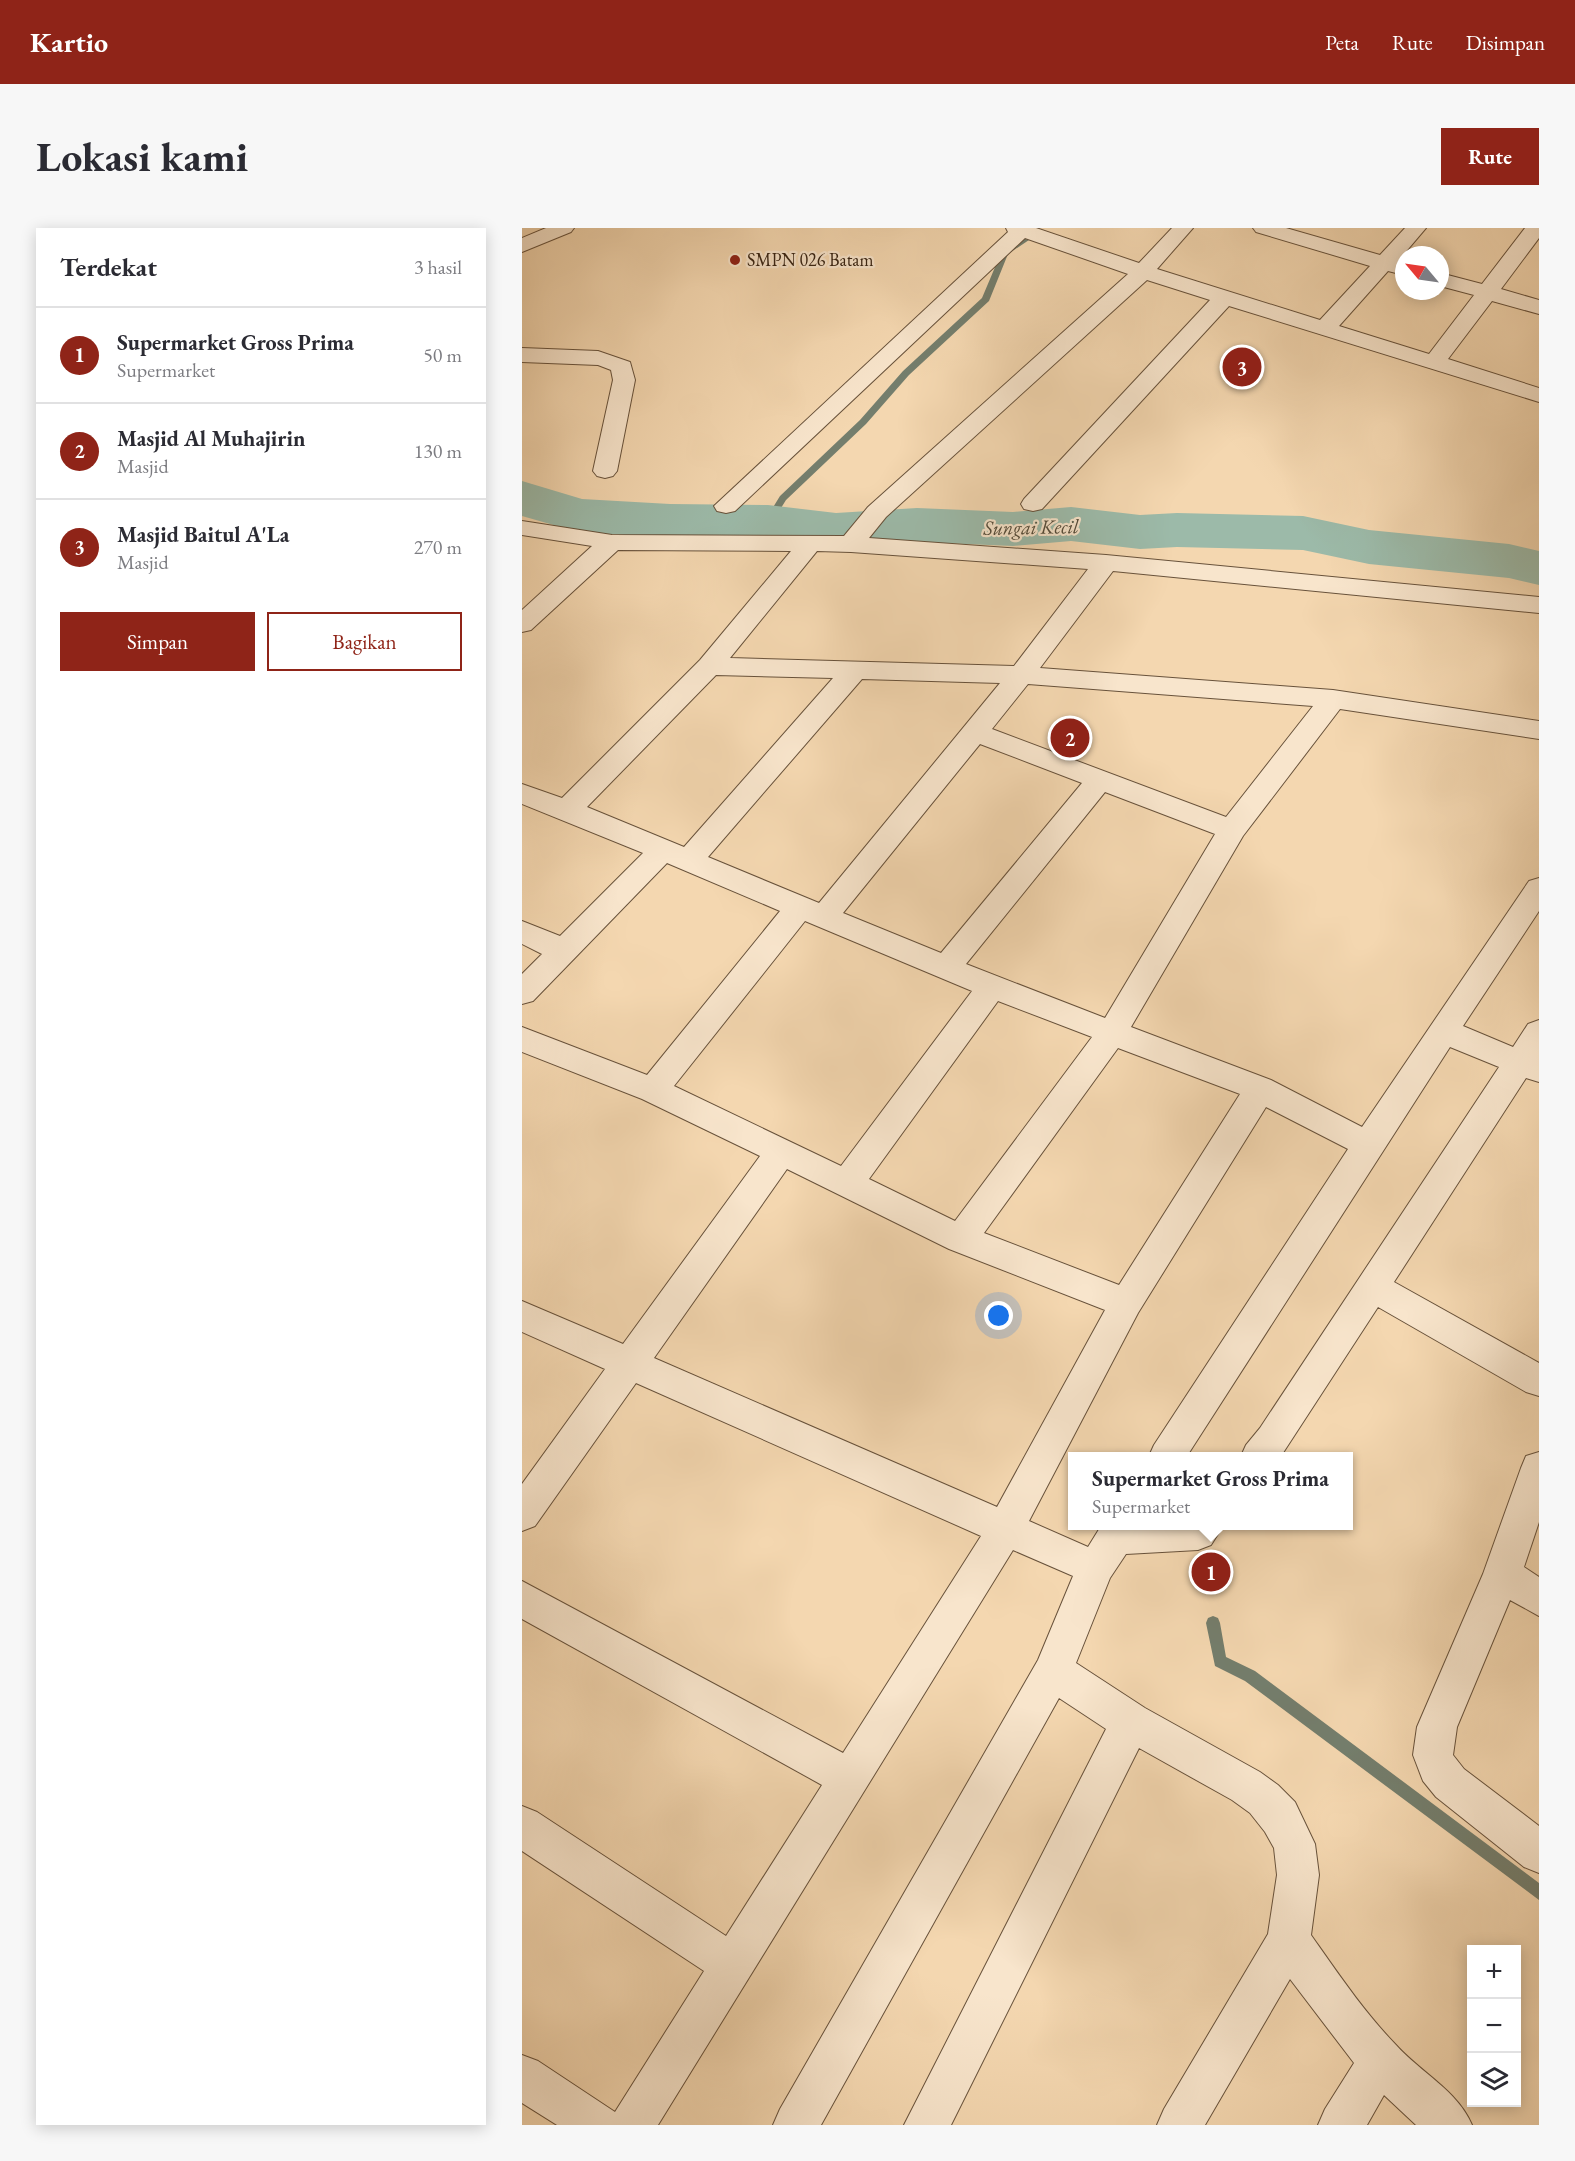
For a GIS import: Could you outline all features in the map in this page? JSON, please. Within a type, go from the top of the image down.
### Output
[{"type":"street","points":[[522,246],[564,228]]},
{"type":"street","points":[[855,538],[877,512],[1143,272],[1183,228]]},
{"type":"street","points":[[1263,228],[1394,267]]},
{"type":"street","points":[[1325,328],[1394,267],[1416,228]]},
{"type":"street","points":[[1435,361],[1535,232],[1510,228]]},
{"type":"street","points":[[726,506],[1020,229],[1143,272],[1539,395]]},
{"type":"street","points":[[1449,282],[1539,307]]},
{"type":"street","points":[[1033,504],[1226,297]]},
{"type":"street","points":[[522,350],[553,356]]},
{"type":"street","points":[[522,355],[607,360],[622,368],[624,380],[605,471]]},
{"type":"street","points":[[522,528],[612,542],[810,544],[855,538],[1539,604]]},
{"type":"street","points":[[522,624],[612,542]]},
{"type":"street","points":[[567,810],[709,666],[810,544]]},
{"type":"street","points":[[653,1090],[974,732],[1021,675],[1106,563]]},
{"type":"street","points":[[709,666],[1021,675],[1332,699],[1539,730]]},
{"type":"street","points":[[522,993],[564,951],[676,856],[854,671]]},
{"type":"street","points":[[961,1239],[1112,1033],[1232,830],[1332,699]]},
{"type":"street","points":[[974,732],[1232,830]]},
{"type":"street","points":[[946,968],[1101,779]]},
{"type":"street","points":[[522,794],[567,810],[992,987],[1260,1089],[1368,1145]]},
{"type":"street","points":[[1170,1452],[1368,1145],[1539,888]]},
{"type":"street","points":[[522,933],[564,951]]},
{"type":"street","points":[[846,1185],[992,987]]},
{"type":"street","points":[[1443,1031],[1530,1066]]},
{"type":"street","points":[[1262,1452],[1373,1287],[1530,1066],[1539,1032]]},
{"type":"street","points":[[522,1039],[653,1090],[961,1239],[1126,1303]]},
{"type":"street","points":[[632,2125],[1005,1530],[1126,1303],[1260,1089]]},
{"type":"street","points":[[522,1514],[781,1152]]},
{"type":"street","points":[[1373,1287],[1539,1381]]},
{"type":"street","points":[[522,1316],[1005,1530],[1111,1544],[1198,1533],[1201,1530]]},
{"type":"street","points":[[1539,1468],[1502,1574],[1437,1727],[1433,1755],[1437,1767],[1450,1783],[1539,1852]]},
{"type":"street","points":[[796,2125],[1053,1671],[1111,1544]]},
{"type":"street","points":[[1502,1574],[1539,1598]]},
{"type":"street","points":[[522,1599],[849,1778]]},
{"type":"street","points":[[1053,1671],[1131,1722],[1246,1786],[1264,1799],[1280,1816],[1294,1844],[1298,1875],[1289,1941],[1180,2125]]},
{"type":"street","points":[[927,2125],[1131,1722]]},
{"type":"street","points":[[522,1827],[731,1964]]},
{"type":"street","points":[[1289,1941],[1323,1989],[1380,2061],[1449,2125]]},
{"type":"street","points":[[1341,2125],[1380,2061]]},
{"type":"street","points":[[522,2077],[598,2125]]},
{"type":"waterway","points":[[768,522],[783,498],[863,422],[906,373],[986,299],[1005,253],[1025,240]]},
{"type":"waterway","name":"Sungai Kecil","points":[[522,498],[578,515],[670,521],[768,522],[836,530],[917,525],[1013,529],[1071,524],[1140,532],[1177,530],[1303,533],[1369,547],[1509,561],[1539,568]]},
{"type":"waterway","points":[[1213,1623],[1220,1661],[1250,1676],[1539,1892]]},
{"type":"place","name":"SMPN 026 Batam","points":[[735,260]]},
{"type":"place","name":"Masjid Baitul A'La","points":[[1242,367]]},
{"type":"place","name":"Masjid Al Muhajirin","points":[[1070,738]]},
{"type":"place","name":"Supermarket Gross Prima","points":[[1211,1572]]}]
